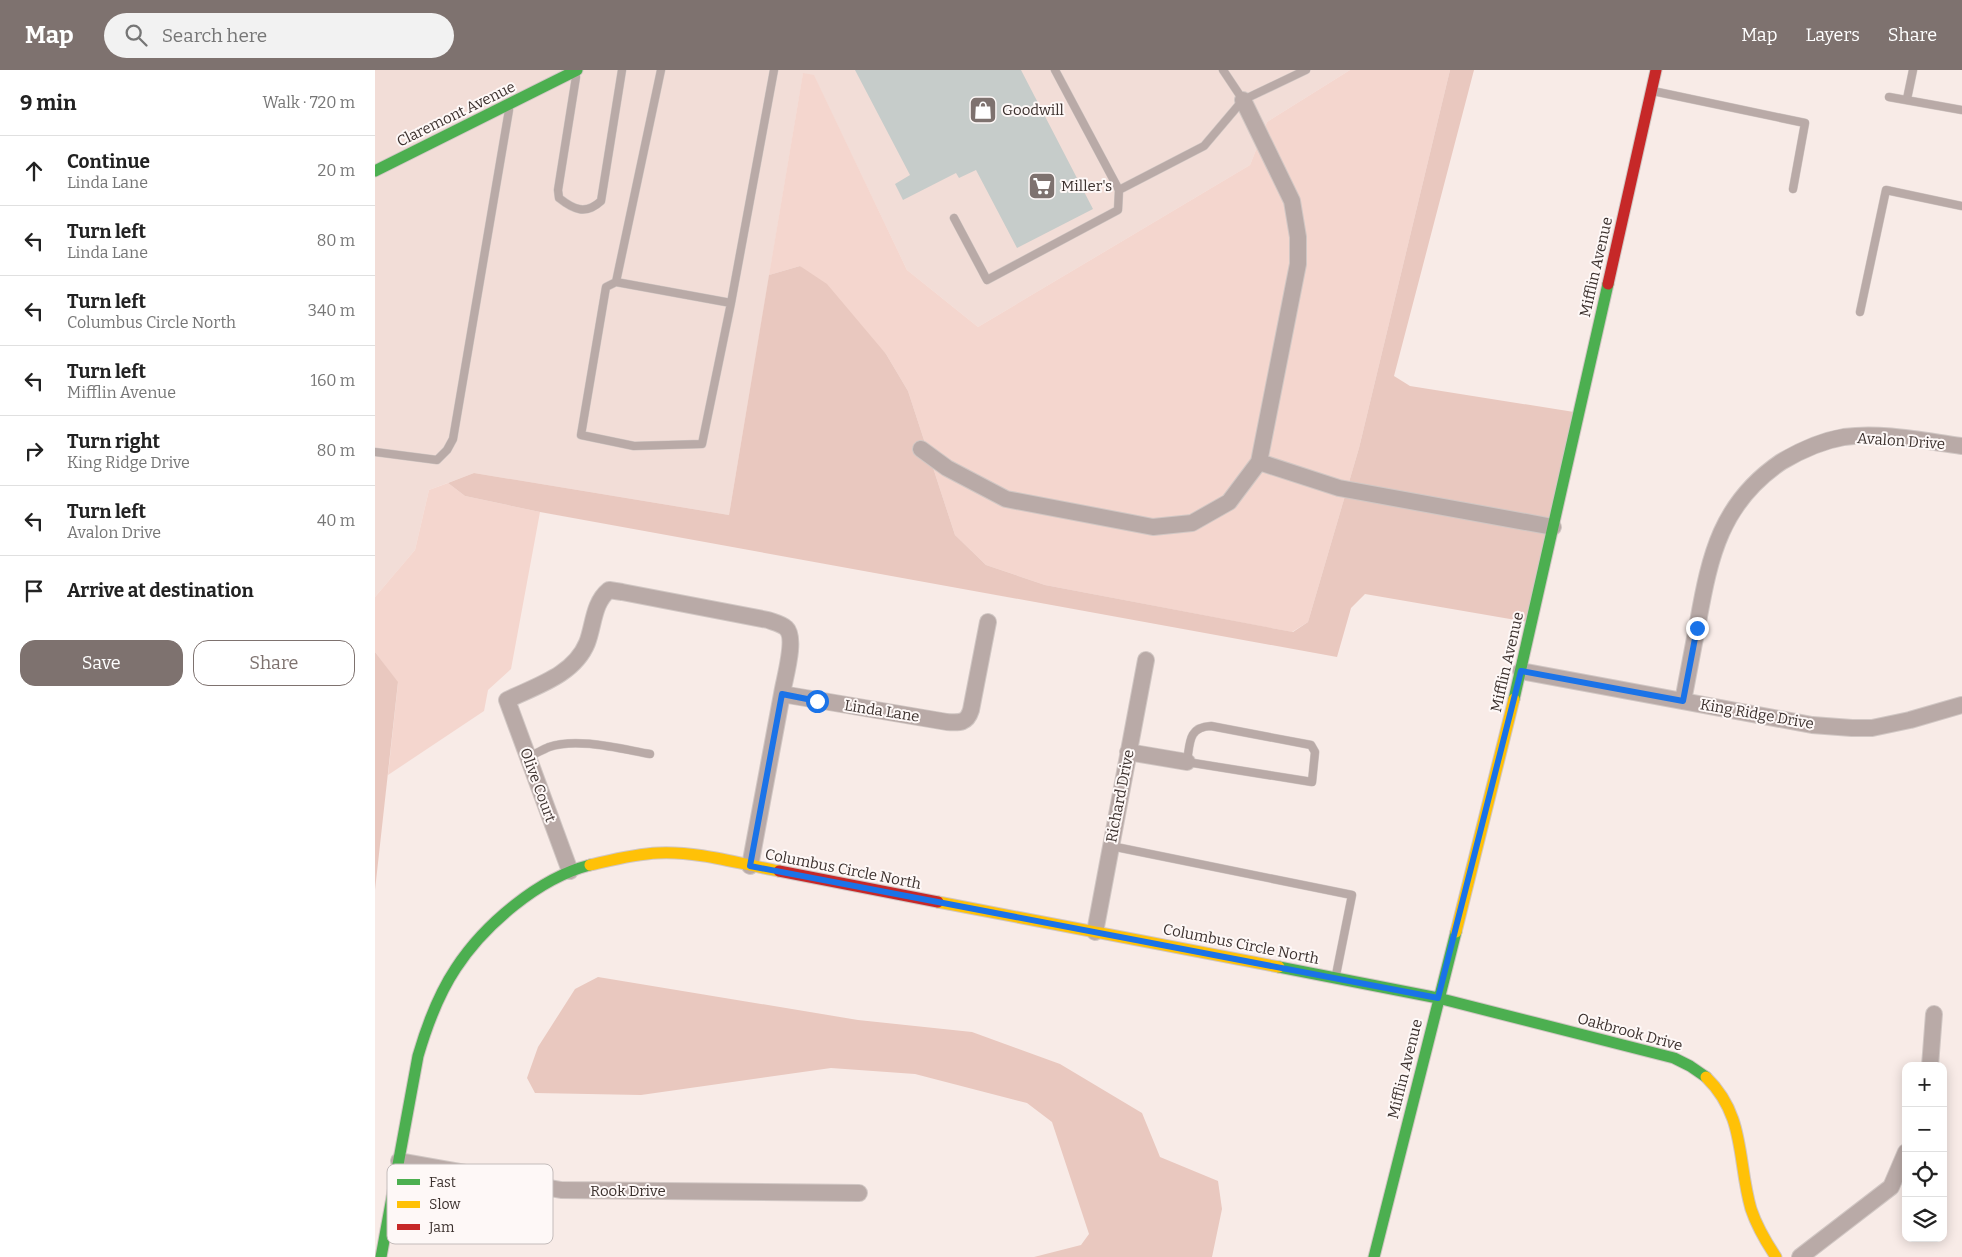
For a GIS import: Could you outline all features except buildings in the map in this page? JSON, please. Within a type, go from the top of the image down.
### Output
[{"type":"street","name":"Claremont Avenue","points":[[375,171],[577,70]]},
{"type":"street","name":"Mifflin Avenue","points":[[1374,1257],[1521,671],[1656,70]]},
{"type":"street","points":[[921,449],[947,468],[1006,499],[1153,527],[1192,524],[1229,502],[1259,462],[1298,264],[1298,237],[1292,201],[1243,100]]},
{"type":"street","name":"Avalon Drive","points":[[1683,701],[1705,582],[1716,544],[1734,509],[1747,491],[1759,479],[1793,454],[1811,446],[1845,437],[1888,437],[1962,446]]},
{"type":"street","points":[[1259,462],[1339,488],[1553,527]]},
{"type":"street","name":"Olive Court","points":[[570,872],[507,700],[543,683],[573,665],[587,644],[601,596],[609,590],[768,620],[785,626],[789,631],[791,643],[782,694]]},
{"type":"street","name":"Linda Lane","points":[[782,694],[947,722],[962,722],[969,717],[971,710],[988,622]]},
{"type":"street","name":"Richard Drive","points":[[1095,932],[1146,660]]},
{"type":"street","name":"King Ridge Drive","points":[[1521,671],[1812,725],[1852,728],[1889,725],[1962,704]]},
{"type":"street","points":[[750,866],[782,694]]},
{"type":"street","points":[[1128,752],[1187,762]]},
{"type":"street","name":"Columbus Circle North","points":[[398,1164],[418,1056],[425,1031],[431,1013],[455,968],[477,941],[501,917],[541,887],[570,872],[608,860],[658,853],[680,854],[1438,998]]},
{"type":"street","name":"Oakbrook Drive","points":[[1438,998],[1675,1058],[1699,1070],[1711,1079],[1733,1115],[1738,1132],[1753,1216],[1776,1257]]},
{"type":"street","points":[[1930,1062],[1934,1014]]},
{"type":"street","name":"Rook Drive","points":[[399,1161],[416,1164]]},
{"type":"street","points":[[1800,1257],[1891,1187],[1902,1161]]},
{"type":"street","name":"Rook Drive","points":[[553,1189],[859,1193]]},
{"type":"street","name":"Columbus Circle North","points":[[381,1257],[387,1225]]},
{"type":"lane","points":[[577,70],[558,190],[559,198],[569,206],[586,210],[593,209],[601,201],[622,70]]},
{"type":"lane","points":[[616,282],[661,70]]},
{"type":"lane","points":[[731,303],[616,282],[606,287],[581,435],[634,446],[702,444],[731,303],[774,70]]},
{"type":"lane","points":[[954,218],[987,280],[1118,210],[1119,190],[1055,70]]},
{"type":"lane","points":[[1223,70],[1243,100]]},
{"type":"lane","points":[[1119,190],[1204,146],[1243,100],[1306,70]]},
{"type":"lane","points":[[1907,99],[1913,70]]},
{"type":"lane","points":[[1651,91],[1805,123],[1793,189]]},
{"type":"lane","points":[[1889,97],[1962,110]]},
{"type":"lane","points":[[375,452],[437,460],[447,450],[453,439],[509,105]]},
{"type":"lane","points":[[1860,312],[1886,190],[1962,206]]},
{"type":"lane","points":[[1211,726],[1301,742],[1311,745],[1315,752],[1312,782],[1187,762],[1191,739],[1195,731],[1200,727],[1211,726]]},
{"type":"lane","points":[[528,757],[550,746],[567,743],[591,744],[650,754]]},
{"type":"lane","points":[[1111,846],[1352,895],[1335,978]]},
{"type":"shaded area","points":[[375,70],[1350,70],[1267,122],[1250,165],[978,327],[907,270],[814,76],[803,74],[729,515],[474,473],[429,490],[415,550],[375,597]]},
{"type":"shaded area","points":[[1350,70],[1450,70],[1359,448],[1308,622],[1292,632],[1045,585],[986,565],[955,535],[908,391],[886,354],[800,266],[769,275],[803,73],[814,75],[907,270],[978,327],[1250,165],[1267,122]]},
{"type":"shaded area","points":[[1450,70],[1474,70],[1394,376],[1410,386],[1574,412],[1528,622],[1365,594],[1351,608],[1337,657],[540,512],[465,496],[448,483],[474,473],[729,515],[769,275],[800,266],[827,284],[886,354],[908,391],[955,535],[986,565],[1045,585],[1293,632],[1308,622],[1359,448]]},
{"type":"shaded area","points":[[448,483],[465,496],[540,512],[511,669],[488,690],[484,711],[388,775],[398,683],[375,652],[375,597],[415,550],[429,490]]},
{"type":"shaded area","points":[[375,652],[398,682],[375,890]]},
{"type":"shaded area","points":[[598,977],[858,1020],[972,1032],[1060,1064],[1142,1113],[1160,1157],[1218,1181],[1222,1209],[1212,1257],[1034,1257],[1081,1245],[1089,1234],[1052,1122],[1027,1103],[915,1074],[831,1068],[641,1095],[535,1093],[527,1078],[538,1047],[575,989]]},
{"type":"traffic: fast","points":[[375,171],[577,70]]},
{"type":"traffic: fast","points":[[1514,699],[1608,284]]},
{"type":"traffic: fast","points":[[398,1164],[418,1056],[438,1000],[456,968],[482,936],[514,905],[551,881],[571,871],[590,865]]},
{"type":"traffic: fast","points":[[1374,1257],[1456,932]]},
{"type":"traffic: fast","points":[[1279,967],[1438,998],[1674,1058],[1706,1077]]},
{"type":"traffic: fast","points":[[381,1257],[387,1224]]},
{"type":"traffic: slow","points":[[1456,932],[1514,699]]},
{"type":"traffic: slow","points":[[590,865],[640,855],[673,853],[704,856],[779,871]]},
{"type":"traffic: slow","points":[[938,902],[1279,967]]},
{"type":"traffic: slow","points":[[1706,1077],[1719,1092],[1728,1107],[1738,1139],[1751,1209],[1762,1234],[1776,1257]]},
{"type":"traffic: jam","points":[[1608,284],[1656,70]]},
{"type":"traffic: jam","points":[[779,871],[938,902]]},
{"type":"place","name":"Goodwill","points":[[983,110]]},
{"type":"place","name":"Miller's","points":[[1042,186]]},
{"type":"route","points":[[817,701],[782,694],[750,866],[1438,998],[1521,671],[1683,701],[1697,628]]}]
